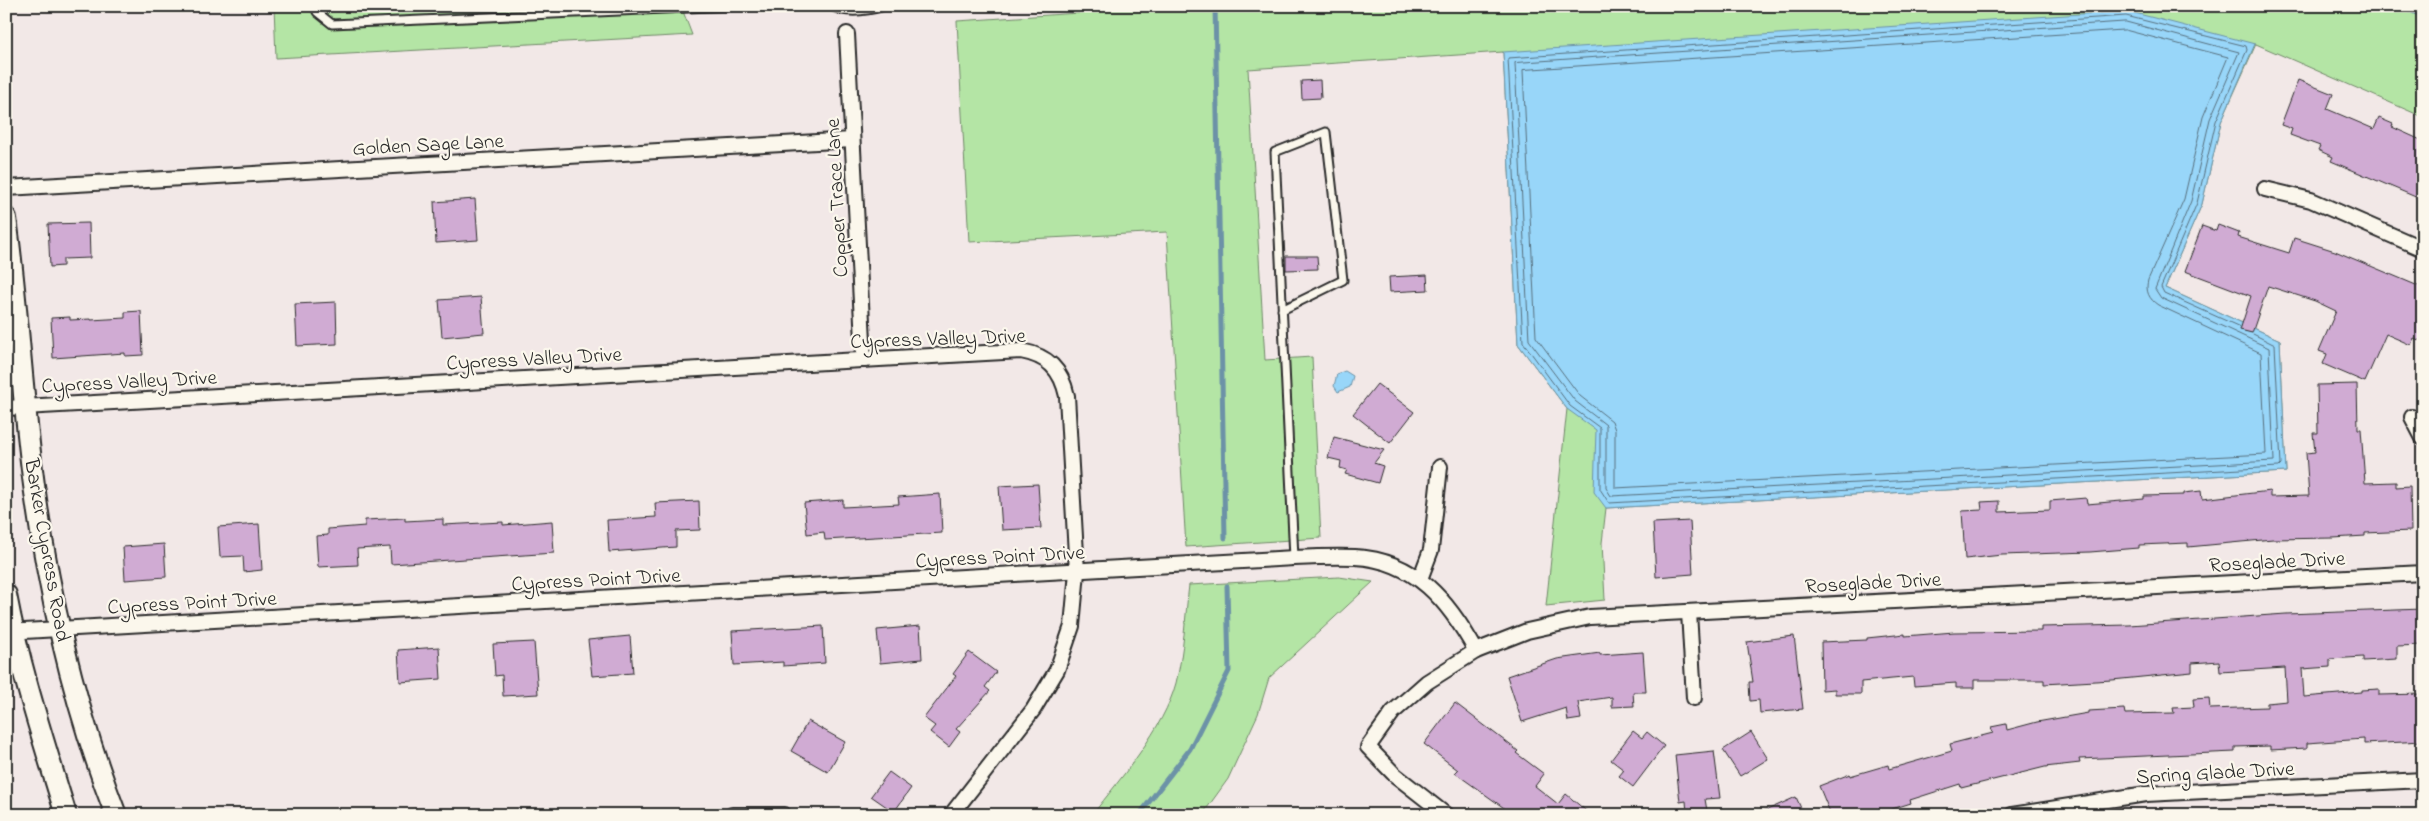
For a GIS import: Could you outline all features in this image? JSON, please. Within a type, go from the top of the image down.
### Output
[{"type":"main road","name":"Barker Cypress Road","points":[[6,218],[35,493],[59,630],[80,709],[116,815]]},
{"type":"main road","points":[[6,595],[10,632],[66,815]]},
{"type":"street","name":"Copper Trace Lane","points":[[847,34],[864,360]]},
{"type":"street","name":"Golden Sage Lane","points":[[6,188],[852,140]]},
{"type":"street","points":[[2265,189],[2311,200],[2423,248]]},
{"type":"street","name":"Cypress Valley Drive","points":[[6,408],[1020,351],[1048,360],[1058,370],[1064,382],[1067,396],[1077,572]]},
{"type":"street","points":[[2412,417],[2423,438]]},
{"type":"street","points":[[1420,578],[1431,550],[1440,467]]},
{"type":"street","name":"Cypress Point Drive","points":[[10,632],[1294,558],[1357,557],[1394,565],[1420,578],[1447,604],[1476,651]]},
{"type":"street","points":[[951,815],[1034,710],[1058,670],[1072,626],[1077,572]]},
{"type":"street","name":"Roseglade Drive","points":[[1446,815],[1395,775],[1368,747],[1393,712],[1428,682],[1476,651],[1527,631],[1590,617],[2423,573]]},
{"type":"street","points":[[1689,612],[1694,698]]},
{"type":"street","name":"Spring Glade Drive","points":[[2012,815],[2146,794],[2423,780]]},
{"type":"street","points":[[732,815],[784,815]]},
{"type":"lane","points":[[317,6],[317,12],[332,24],[732,6]]},
{"type":"lane","points":[[831,6],[841,12],[873,10],[885,6]]},
{"type":"lane","points":[[1282,310],[1343,280],[1326,132],[1275,152],[1282,310],[1294,558]]},
{"type":"green space","points":[[274,6],[681,6],[692,35],[276,58]]},
{"type":"green space","points":[[1077,6],[2423,6],[2423,117],[2256,44],[2221,122],[2202,204],[2165,288],[2280,340],[2286,472],[1606,508],[1602,543],[1605,600],[1546,606],[1567,409],[1518,344],[1503,52],[1248,69],[1265,360],[1312,357],[1321,538],[1186,547],[1167,232],[969,242],[957,21],[1079,13]]},
{"type":"green space","points":[[1339,577],[1373,582],[1269,678],[1258,714],[1228,779],[1202,815],[1092,815],[1152,735],[1170,700],[1181,659],[1189,585]]},
{"type":"water","points":[[2127,11],[2255,44],[2221,122],[2202,204],[2165,288],[2280,340],[2286,472],[1606,508],[1594,492],[1596,430],[1567,409],[1518,344],[1503,52]]},
{"type":"water","points":[[1345,371],[1353,376],[1350,387],[1338,392],[1334,386],[1337,374]]},
{"type":"building","points":[[1320,80],[1321,98],[1302,99],[1301,81]]},
{"type":"building","points":[[2298,80],[2333,94],[2327,109],[2374,129],[2379,118],[2393,124],[2392,127],[2423,141],[2423,188],[2418,198],[2331,161],[2333,157],[2318,150],[2320,146],[2290,135],[2292,129],[2281,125]]},
{"type":"building","points":[[475,199],[478,240],[436,243],[434,202]]},
{"type":"building","points":[[89,223],[90,258],[63,259],[63,266],[50,267],[48,224]]},
{"type":"building","points":[[2218,225],[2239,233],[2238,237],[2289,253],[2294,238],[2335,251],[2423,288],[2423,342],[2414,338],[2411,345],[2386,334],[2365,382],[2323,364],[2327,354],[2319,351],[2336,311],[2315,301],[2268,286],[2252,333],[2240,330],[2251,296],[2185,271],[2202,226],[2216,231]]},
{"type":"building","points":[[1286,256],[1317,256],[1318,269],[1286,270]]},
{"type":"building","points":[[1427,275],[1428,290],[1390,292],[1389,277]]},
{"type":"building","points":[[481,297],[484,333],[442,337],[439,300]]},
{"type":"building","points":[[336,302],[337,344],[297,346],[295,304]]},
{"type":"building","points":[[141,311],[143,355],[125,356],[125,353],[53,358],[51,318],[70,317],[70,320],[91,320],[125,318],[125,312]]},
{"type":"building","points":[[1377,384],[1414,412],[1390,443],[1353,414]]},
{"type":"building","points":[[2357,384],[2358,429],[2361,429],[2365,483],[2396,482],[2396,487],[2410,486],[2411,531],[2365,533],[2365,536],[2333,538],[2273,539],[2188,547],[2188,543],[2139,545],[2139,548],[2090,552],[2002,555],[1965,559],[1962,511],[1982,510],[1981,502],[1999,501],[1999,512],[2050,510],[2050,501],[2086,498],[2087,504],[2144,499],[2144,496],[2184,495],[2184,493],[2201,491],[2202,499],[2270,491],[2270,497],[2309,496],[2306,453],[2315,452],[2313,433],[2318,433],[2317,385]]},
{"type":"building","points":[[1334,437],[1384,450],[1374,463],[1383,466],[1378,483],[1345,474],[1347,470],[1340,468],[1341,461],[1328,458]]},
{"type":"building","points":[[1038,484],[1041,528],[1002,530],[999,486]]},
{"type":"building","points":[[940,494],[942,533],[825,540],[824,532],[807,534],[804,503],[843,500],[843,507],[899,504],[898,497]]},
{"type":"building","points":[[699,501],[700,530],[676,531],[676,547],[609,552],[607,520],[656,517],[655,503]]},
{"type":"building","points":[[405,518],[405,521],[443,519],[443,525],[503,522],[503,525],[552,521],[554,553],[391,564],[390,547],[357,549],[358,565],[318,567],[316,536],[328,535],[328,529],[365,526],[365,520]]},
{"type":"building","points":[[1690,521],[1693,574],[1656,577],[1653,523]]},
{"type":"building","points":[[259,524],[262,570],[244,572],[243,556],[220,557],[218,527]]},
{"type":"building","points":[[164,544],[166,577],[125,580],[123,547]]},
{"type":"building","points":[[2423,609],[2423,645],[2397,646],[2397,659],[2363,661],[2363,657],[2330,659],[2330,667],[2302,669],[2304,697],[2379,689],[2379,695],[2423,694],[2423,741],[2364,744],[2364,739],[2307,743],[2307,748],[2270,750],[2270,746],[2235,747],[2235,752],[2079,759],[2080,763],[2045,767],[1961,788],[1960,784],[1910,800],[1911,803],[1873,815],[1831,815],[1819,786],[1850,774],[1850,776],[1888,765],[1889,769],[1952,751],[1950,744],[1993,733],[1991,727],[2006,724],[2007,730],[2037,722],[2088,713],[2088,711],[2124,709],[2125,714],[2174,713],[2173,708],[2194,707],[2193,699],[2209,698],[2210,709],[2267,707],[2267,703],[2287,701],[2285,668],[2220,672],[2219,661],[2192,663],[2192,672],[2112,680],[2044,684],[2044,680],[1974,680],[1974,688],[1956,688],[1956,683],[1914,686],[1913,677],[1861,682],[1861,694],[1835,694],[1835,689],[1822,690],[1821,642],[1867,640],[1867,638],[1905,634],[1905,636],[1954,632],[2041,631],[2041,627],[2129,625],[2286,614]]},
{"type":"building","points":[[823,626],[825,663],[783,666],[783,662],[734,665],[732,631]]},
{"type":"building","points":[[920,626],[922,659],[880,663],[877,630]]},
{"type":"building","points":[[630,636],[633,673],[592,676],[588,640]]},
{"type":"building","points":[[1794,636],[1803,709],[1760,713],[1759,700],[1750,701],[1749,682],[1753,682],[1747,642]]},
{"type":"building","points":[[534,642],[538,694],[503,696],[502,675],[495,676],[493,644]]},
{"type":"building","points":[[439,647],[441,679],[400,682],[398,650]]},
{"type":"building","points":[[969,652],[996,672],[985,687],[990,691],[956,729],[960,732],[949,747],[930,732],[935,726],[924,718],[956,676],[953,674]]},
{"type":"building","points":[[1643,652],[1646,692],[1633,692],[1634,706],[1612,707],[1612,697],[1578,702],[1581,719],[1568,721],[1566,708],[1522,722],[1507,676],[1557,659],[1600,653],[1600,655]]},
{"type":"building","points":[[1455,703],[1518,751],[1516,753],[1544,774],[1535,786],[1558,804],[1566,794],[1591,815],[1514,815],[1455,773],[1458,770],[1424,744]]},
{"type":"building","points":[[808,721],[845,742],[828,772],[791,751]]},
{"type":"building","points":[[1633,731],[1642,738],[1647,732],[1664,746],[1633,787],[1619,776],[1624,770],[1611,760]]},
{"type":"building","points":[[1751,732],[1768,759],[1740,776],[1723,750]]},
{"type":"building","points":[[1714,751],[1720,798],[1705,799],[1707,811],[1687,813],[1686,801],[1680,802],[1675,755]]},
{"type":"building","points":[[889,772],[911,788],[894,812],[871,796]]},
{"type":"building","points":[[1796,797],[1804,815],[1756,815]]},
{"type":"waterway","points":[[1215,6],[1225,538]]},
{"type":"waterway","points":[[2402,6],[2423,16]]},
{"type":"waterway","points":[[1139,815],[1190,749],[1229,671],[1227,586]]}]
